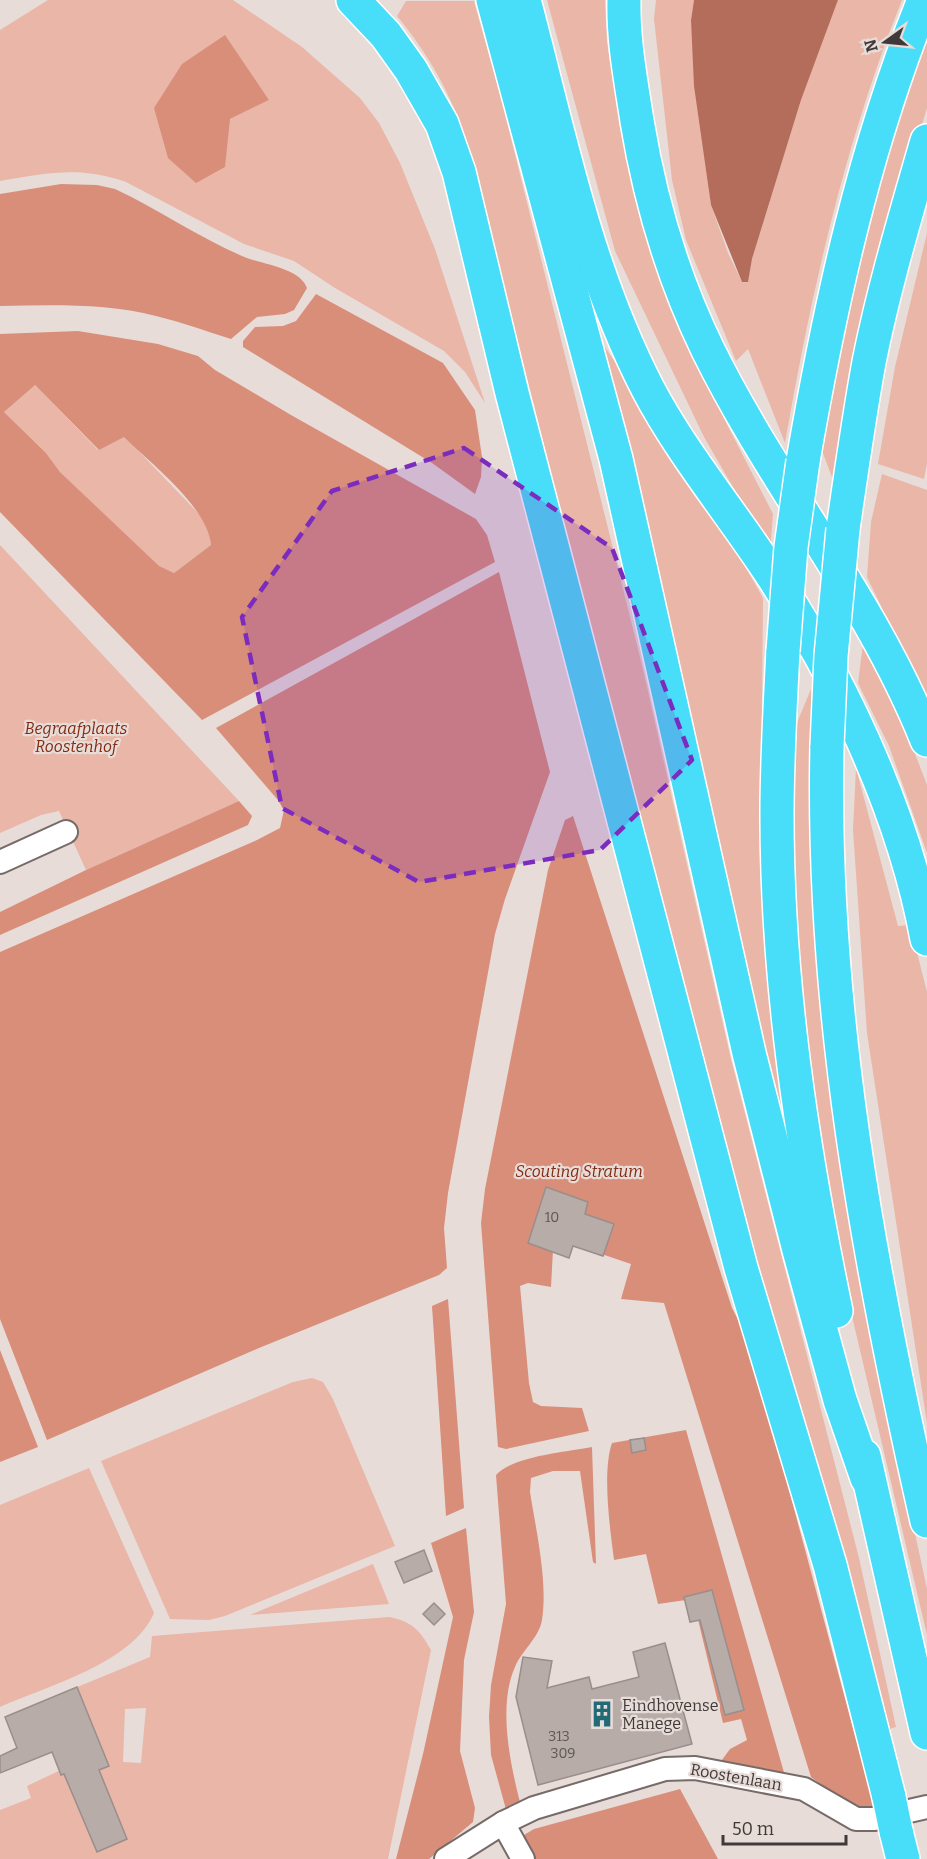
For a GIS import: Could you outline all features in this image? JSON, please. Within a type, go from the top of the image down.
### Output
[{"type":"highway","points":[[353,0],[386,35],[411,70],[442,124],[459,172],[512,393],[738,1257],[830,1565],[900,1845]]},
{"type":"highway","points":[[493,0],[519,40],[598,273],[649,389],[681,443],[761,559],[808,635],[859,734],[894,818],[927,939]]},
{"type":"highway","points":[[524,0],[519,40],[616,459],[749,1053],[840,1400],[867,1478]]},
{"type":"highway","points":[[624,0],[627,51],[646,172],[665,242],[694,318],[721,375],[755,435],[861,604],[904,687],[927,740]]},
{"type":"highway","points":[[924,0],[884,111],[844,254],[822,349],[791,547],[783,651],[777,817],[781,922],[791,1039],[823,1245],[852,1384],[867,1478],[927,1733]]},
{"type":"highway","points":[[927,141],[887,285],[854,446],[843,529],[831,656],[826,811],[829,897],[845,1085],[859,1183],[888,1342],[927,1521]]},
{"type":"street","points":[[0,862],[66,832]]},
{"type":"street","name":"Roostenlaan","points":[[446,1859],[504,1823],[534,1808],[664,1769],[695,1768],[804,1789],[856,1819],[874,1819],[927,1807]]},
{"type":"street","points":[[504,1823],[523,1859]]},
{"type":"highlighted area","points":[[464,448],[612,548],[692,760],[600,850],[419,882],[282,808],[242,617],[332,491]]},
{"type":"green space","points":[[48,0],[233,0],[302,47],[360,98],[379,123],[400,163],[435,249],[485,403],[465,372],[444,351],[335,288],[294,261],[244,244],[126,182],[94,174],[63,172],[0,181],[0,30]],"holes":[[[225,36],[269,100],[230,119]]]},
{"type":"green space","points":[[547,0],[605,0],[607,42],[622,139],[642,224],[662,286],[694,360],[773,514],[770,551],[704,437],[615,251]]},
{"type":"green space","points":[[656,0],[694,0],[691,20],[711,205],[728,253],[742,282],[748,281],[752,259],[801,100],[838,0],[902,0],[863,108],[832,218],[806,330],[785,443],[748,349],[736,361],[686,240],[672,180],[654,19]]},
{"type":"green space","points":[[406,1],[474,1],[500,94],[643,669],[730,1055],[859,1558],[896,1727],[882,1731],[795,1416],[600,678],[566,532],[468,145],[439,77],[420,46],[397,16]]},
{"type":"green space","points":[[927,28],[927,108],[898,203],[835,485],[821,448],[837,357],[897,119]]},
{"type":"green space","points":[[225,35],[269,100],[230,119],[225,167],[196,183],[168,158],[154,108],[182,64]]},
{"type":"green space","points":[[61,184],[97,185],[115,189],[249,259],[296,275],[307,288],[294,310],[285,314],[257,317],[231,339],[165,318],[118,309],[79,306],[0,306],[0,194]]},
{"type":"green space","points":[[927,233],[927,463],[924,479],[878,464],[895,367]]},
{"type":"green space","points":[[316,294],[443,363],[475,410],[482,457],[481,477],[475,494],[432,463],[243,347],[243,341],[255,327],[283,326],[296,321]]},
{"type":"green space","points":[[78,331],[158,344],[198,356],[215,370],[291,415],[476,519],[487,535],[495,562],[202,720],[0,512],[0,334]],"holes":[[[35,385],[99,450],[124,437],[189,501],[200,516],[211,545],[174,573],[159,566],[60,472],[46,453],[4,412]]]},
{"type":"green space","points":[[604,346],[652,415],[710,516],[745,566],[763,598],[761,815],[765,931],[774,1045],[789,1165],[621,411]]},
{"type":"green space","points":[[34,384],[98,450],[124,436],[200,515],[210,531],[211,545],[174,573],[159,567],[60,472],[46,453],[4,412]]},
{"type":"green space","points":[[882,474],[927,490],[927,702],[867,577],[871,522]]},
{"type":"green space","name":"Begraafplaats Roostenhof","points":[[0,545],[239,801],[86,870],[59,811],[41,815],[0,833]]},
{"type":"green space","points":[[499,572],[550,772],[495,934],[448,1193],[444,1228],[447,1268],[439,1275],[259,1348],[47,1440],[0,1319],[0,952],[280,828],[284,810],[277,799],[216,728]]},
{"type":"green space","points":[[863,644],[907,733],[927,785],[927,853],[889,746],[858,683]]},
{"type":"green space","points":[[811,689],[814,823],[900,1464],[927,1589],[927,1635],[835,1244],[802,1040],[793,925],[789,742]]},
{"type":"green space","points":[[856,768],[898,926],[910,925],[927,992],[927,1423],[867,1033],[853,830]]},
{"type":"green space","points":[[239,801],[252,816],[248,825],[0,935],[0,912],[86,870]]},
{"type":"green space","name":"Scouting Stratum","points":[[573,816],[732,1308],[749,1341],[876,1814],[855,1809],[811,1777],[664,1303],[621,1299],[631,1264],[572,1244],[553,1250],[551,1287],[528,1283],[520,1286],[529,1383],[533,1402],[541,1406],[582,1408],[589,1431],[506,1449],[498,1447],[481,1223],[485,1189],[548,870],[565,820]]},
{"type":"green space","points":[[448,1299],[464,1508],[446,1516],[432,1306]]},
{"type":"green space","points":[[0,1350],[38,1447],[0,1462]]},
{"type":"green space","points":[[312,1378],[323,1382],[333,1399],[395,1546],[225,1616],[209,1620],[170,1619],[101,1461],[293,1382]]},
{"type":"green space","points":[[686,1430],[785,1776],[719,1764],[730,1749],[747,1740],[741,1719],[723,1723],[693,1599],[658,1604],[646,1554],[614,1560],[607,1485],[612,1443]]},
{"type":"green space","points":[[592,1447],[596,1564],[593,1562],[580,1471],[553,1471],[531,1478],[530,1492],[544,1589],[542,1620],[534,1638],[518,1661],[510,1683],[506,1719],[510,1757],[522,1810],[507,1813],[491,1755],[489,1717],[491,1685],[506,1604],[496,1475],[515,1463],[527,1459]]},
{"type":"green space","points":[[89,1468],[154,1613],[143,1631],[128,1646],[108,1659],[87,1671],[0,1707],[0,1505]]},
{"type":"green space","points":[[466,1528],[474,1612],[464,1660],[460,1751],[475,1808],[473,1822],[429,1859],[396,1859],[423,1754],[453,1617],[431,1543]]},
{"type":"green space","points":[[373,1564],[389,1604],[250,1615]]},
{"type":"green space","points":[[389,1617],[403,1621],[414,1628],[431,1650],[388,1859],[0,1859],[0,1810],[31,1798],[27,1786],[88,1757],[58,1695],[150,1657],[152,1636]],"holes":[[[146,1708],[141,1763],[123,1762],[125,1709]]]},
{"type":"green space","points":[[680,1789],[718,1859],[534,1859],[525,1839],[524,1835],[534,1829]]},
{"type":"shaded area","points":[[694,0],[838,0],[801,100],[752,259],[748,282],[742,282],[711,205],[694,86],[691,20]]},
{"type":"building","points":[[546,1187],[588,1202],[585,1214],[614,1224],[603,1256],[573,1246],[569,1258],[528,1243]]},
{"type":"building","points":[[644,1438],[646,1450],[632,1453],[630,1440]]},
{"type":"building","points":[[424,1550],[432,1571],[404,1583],[395,1562]]},
{"type":"building","points":[[712,1590],[744,1710],[725,1715],[700,1620],[690,1622],[684,1597]]},
{"type":"building","points":[[434,1603],[445,1614],[434,1625],[423,1614]]},
{"type":"building","name":"Eindhovense Manege","points":[[665,1643],[692,1744],[538,1785],[516,1697],[523,1657],[552,1661],[547,1688],[589,1677],[592,1689],[639,1677],[633,1652]]},
{"type":"building","points":[[77,1687],[109,1766],[99,1770],[127,1839],[97,1852],[64,1774],[61,1775],[52,1752],[0,1773],[0,1756],[17,1748],[5,1717]]},
{"type":"place","name":"Eindhovense Manege","points":[[602,1714]]}]
